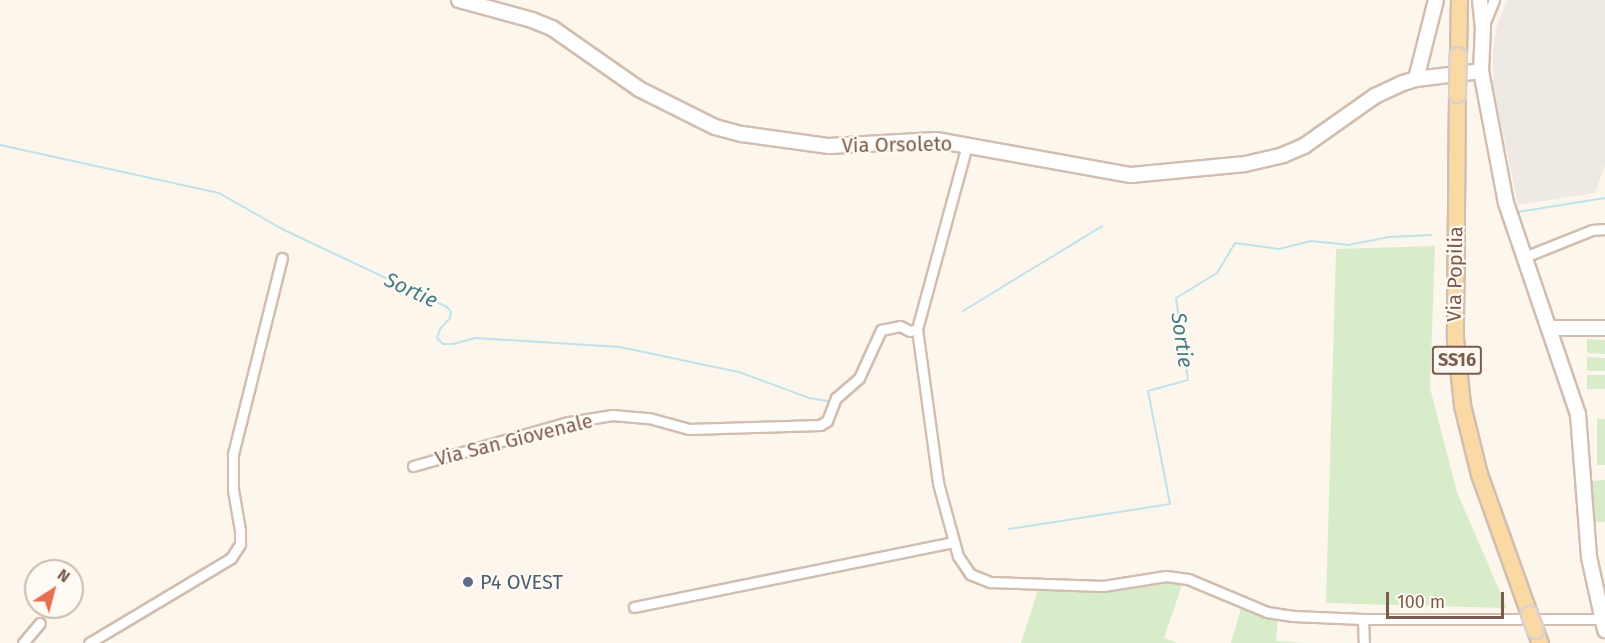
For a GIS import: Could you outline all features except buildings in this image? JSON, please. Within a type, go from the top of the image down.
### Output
[{"type":"main road","name":"Via Popilia","points":[[1459,0],[1455,338],[1462,405],[1479,474],[1533,625]]},
{"type":"street","name":"Via Orsoleto","points":[[459,0],[532,20],[552,28],[639,89],[716,127],[784,141],[829,146],[936,140],[1131,175],[1245,164],[1283,155],[1304,146],[1375,96],[1416,79],[1481,71]]},
{"type":"street","points":[[1416,79],[1436,0]]},
{"type":"street","points":[[967,145],[917,329],[938,483],[953,542],[958,556],[970,574],[990,582],[1103,586],[1166,576],[1188,579],[1267,612],[1293,616],[1533,625],[1604,625],[1589,557],[1578,414],[1522,258],[1506,203],[1481,71],[1483,27],[1480,0]]},
{"type":"street","points":[[1483,27],[1494,0]]},
{"type":"street","points":[[1522,258],[1592,230],[1605,229]]},
{"type":"street","points":[[89,643],[231,558],[240,544],[240,530],[232,490],[233,454],[282,258]]},
{"type":"street","name":"Via San Giovenale","points":[[412,466],[569,422],[612,415],[649,418],[690,429],[820,424],[827,421],[836,398],[859,378],[881,330],[900,326],[910,331],[917,329]]},
{"type":"street","points":[[1549,328],[1605,328]]},
{"type":"street","points":[[634,607],[953,542]]},
{"type":"street","points":[[1363,620],[1364,643]]},
{"type":"street","points":[[23,643],[40,623]]},
{"type":"shaded area","points":[[1507,0],[1605,0],[1605,166],[1595,193],[1518,205],[1493,85],[1496,28]]},
{"type":"green space","points":[[1435,246],[1430,388],[1457,492],[1507,608],[1326,603],[1336,249]]},
{"type":"green space","points":[[1587,339],[1605,340],[1605,354],[1587,353]]},
{"type":"green space","points":[[1587,357],[1605,358],[1605,371],[1587,371]]},
{"type":"green space","points":[[1587,375],[1605,375],[1605,389],[1587,389]]},
{"type":"green space","points":[[1597,419],[1605,419],[1605,465],[1597,465]]},
{"type":"green space","points":[[1605,480],[1605,522],[1593,522],[1592,481]]},
{"type":"green space","points":[[1167,582],[1182,585],[1164,638],[1177,643],[1021,643],[1038,590],[1111,591]]},
{"type":"green space","points":[[1242,605],[1278,618],[1276,641],[1303,643],[1231,643]]},
{"type":"waterway","name":"Sortie","points":[[1490,38],[1488,69],[1495,109]]},
{"type":"waterway","name":"Sortie","points":[[0,145],[219,193],[282,229],[447,307],[451,312],[450,318],[440,329],[437,338],[443,344],[476,338],[620,347],[739,372],[809,398],[828,401]]},
{"type":"waterway","name":"Sortie","points":[[1518,212],[1605,198]]},
{"type":"waterway","name":"Sortie","points":[[963,311],[1102,226]]},
{"type":"waterway","name":"Sortie","points":[[1009,529],[1170,504],[1148,391],[1188,380],[1176,298],[1217,273],[1235,243],[1279,249],[1311,241],[1348,245],[1389,237],[1431,235]]},
{"type":"waterway","name":"Sortie","points":[[753,577],[821,564]]},
{"type":"waterway","name":"Sortie","points":[[645,600],[745,579]]},
{"type":"place","name":"P4 OVEST","points":[[468,582]]}]
